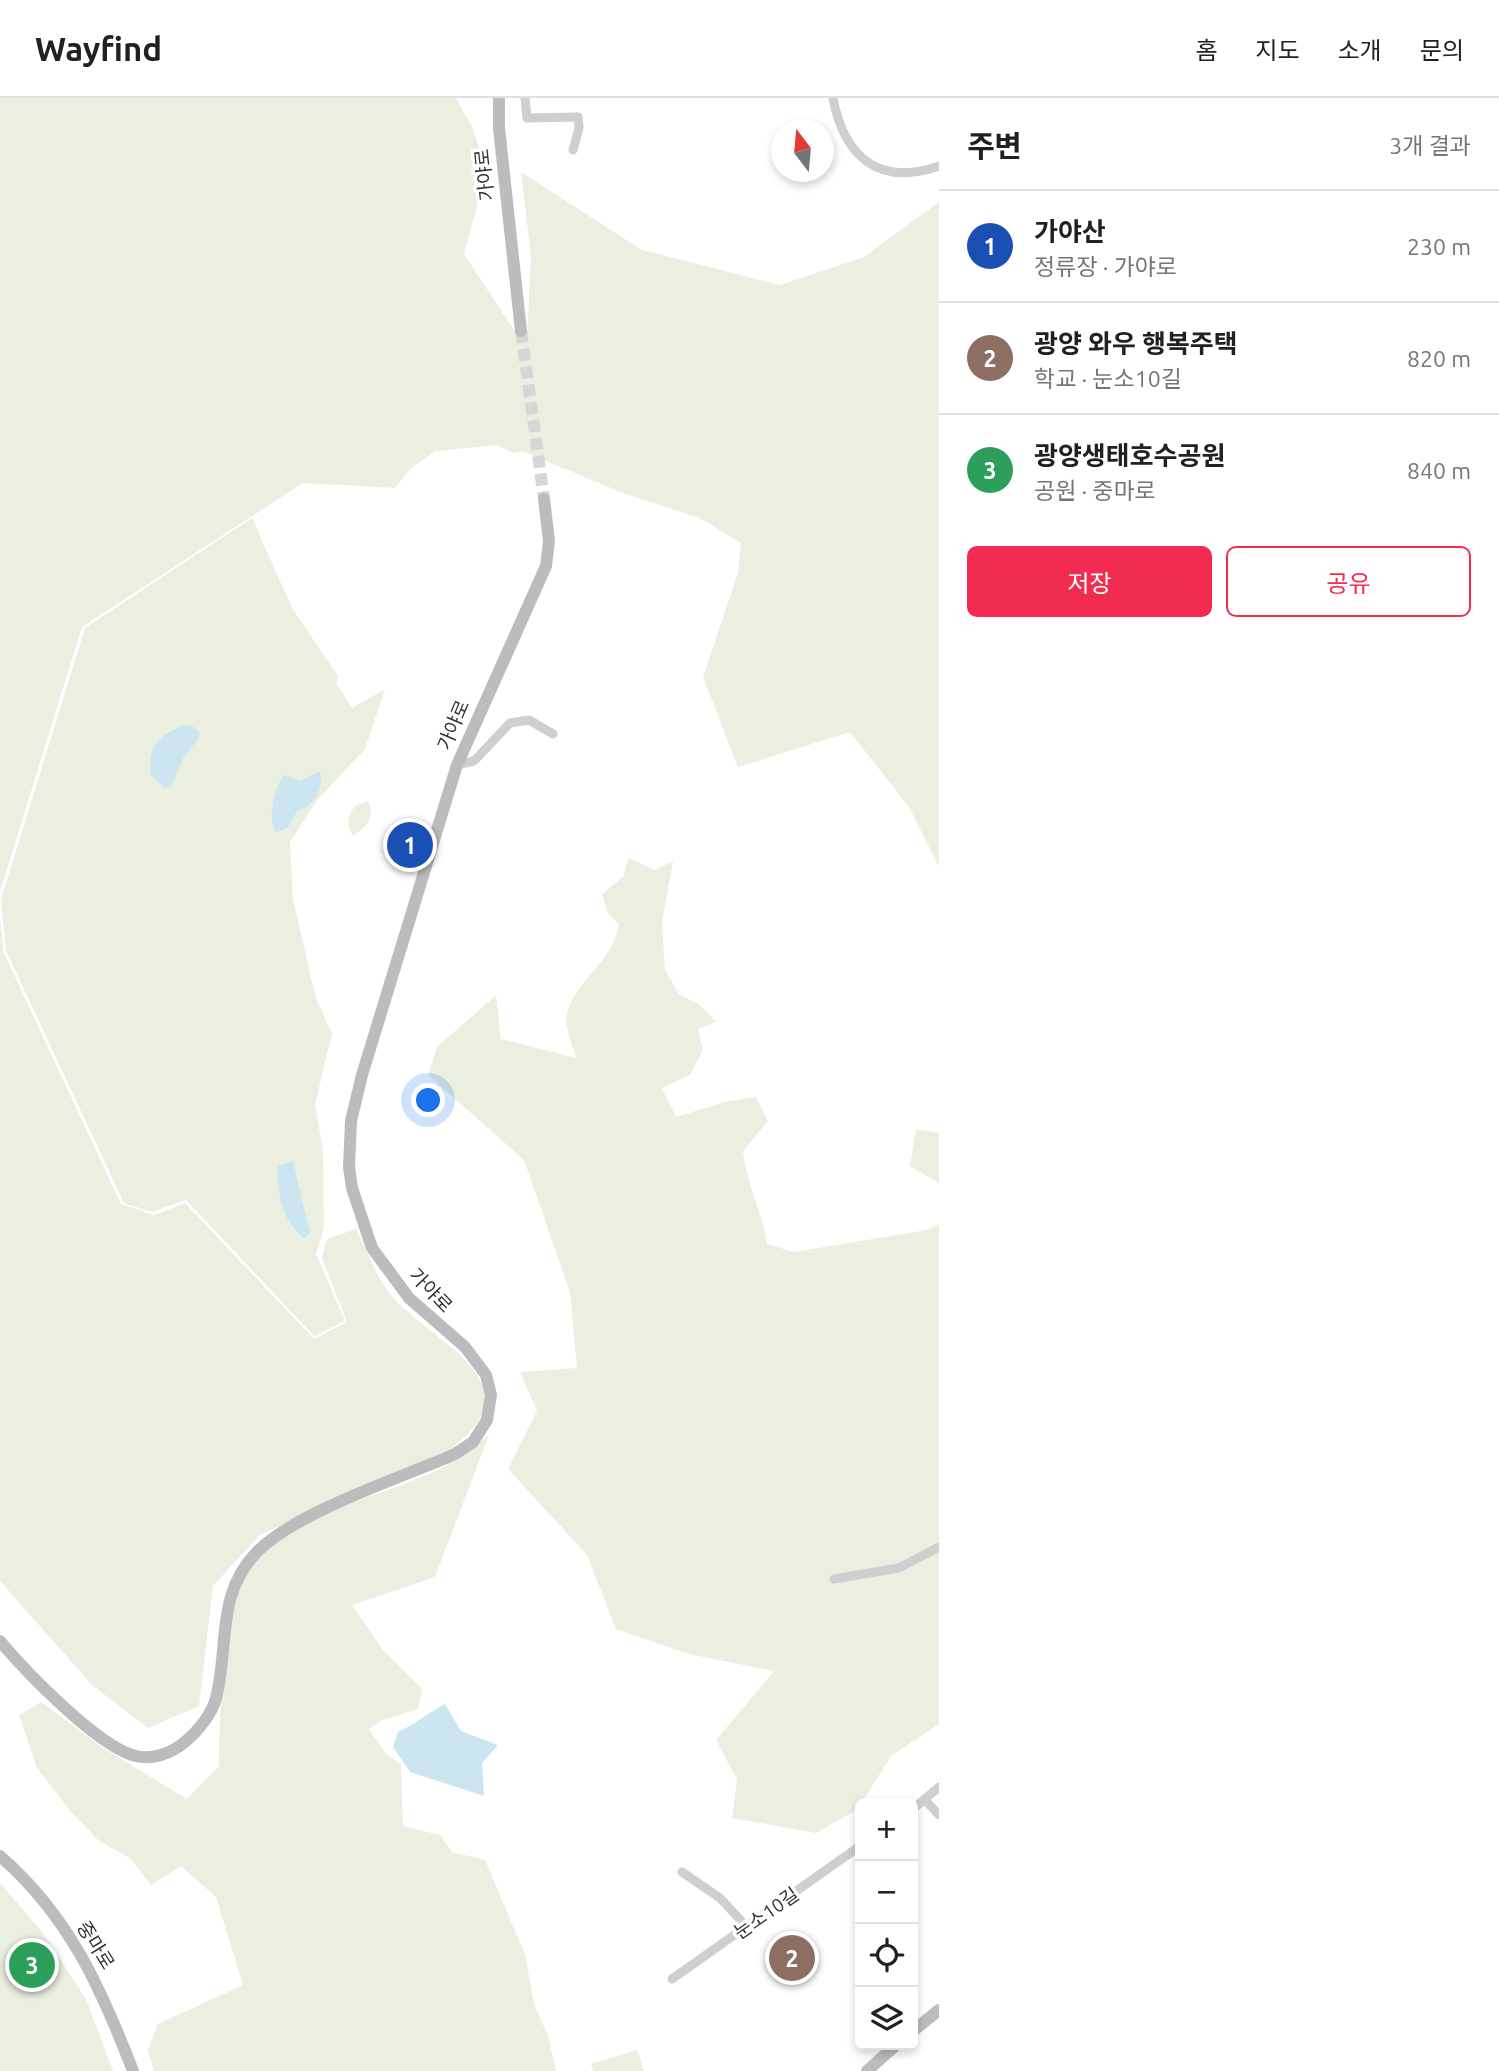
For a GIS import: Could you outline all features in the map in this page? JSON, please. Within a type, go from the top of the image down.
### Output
[{"type":"street","name":"가야로","points":[[499,98],[499,128],[521,331]]},
{"type":"street","points":[[525,98],[527,118],[578,117],[579,128],[573,150]]},
{"type":"street","points":[[833,98],[846,140],[866,161],[893,173],[910,174],[939,166]]},
{"type":"street","name":"가야로","points":[[0,1641],[106,1741],[132,1755],[157,1757],[167,1753],[189,1739],[215,1704],[229,1600],[240,1574],[256,1553],[294,1525],[455,1454],[473,1442],[488,1420],[491,1395],[486,1375],[465,1346],[409,1298],[383,1266],[365,1233],[349,1167],[351,1121],[362,1075],[457,765],[546,566],[549,541],[544,499]]},
{"type":"street","points":[[457,765],[474,761],[510,723],[528,720],[554,734]]},
{"type":"street","points":[[834,1578],[900,1568],[939,1547]]},
{"type":"street","points":[[918,1805],[939,1787]]},
{"type":"street","points":[[925,1800],[939,1815]]},
{"type":"street","name":"눈소10길","points":[[672,1979],[855,1850]]},
{"type":"street","name":"중마로","points":[[0,1856],[37,1894],[79,1947],[104,1995],[133,2071]]},
{"type":"street","points":[[682,1872],[720,1898],[747,1927]]},
{"type":"street","points":[[918,2027],[939,2010]]},
{"type":"street","points":[[866,2071],[889,2050]]},
{"type":"shaded area","points":[[0,98],[456,98],[471,125],[487,169],[464,254],[514,330],[527,337],[531,256],[521,172],[642,250],[780,285],[864,257],[939,202],[939,867],[909,807],[850,732],[738,767],[703,677],[738,573],[741,543],[700,518],[623,493],[522,451],[514,453],[497,445],[436,451],[411,468],[395,488],[303,483],[82,627],[0,892]]},
{"type":"shaded area","points":[[252,518],[292,608],[338,676],[336,683],[352,708],[385,689],[365,749],[318,799],[290,842],[293,899],[316,999],[332,1033],[315,1105],[323,1150],[324,1228],[316,1254],[345,1321],[314,1336],[186,1200],[152,1212],[124,1203],[6,951],[1,899],[85,628]]},
{"type":"shaded area","points":[[368,801],[371,812],[368,822],[353,836],[348,824],[350,814],[355,806]]},
{"type":"shaded area","points":[[628,858],[655,870],[673,861],[662,922],[665,970],[679,994],[700,1005],[716,1022],[698,1029],[703,1050],[690,1075],[662,1088],[676,1117],[725,1102],[756,1097],[768,1121],[743,1151],[767,1244],[794,1252],[927,1230],[939,1224],[939,1724],[891,1756],[865,1798],[855,1798],[855,1811],[816,1833],[732,1818],[737,1780],[716,1740],[774,1671],[689,1654],[616,1629],[587,1555],[508,1469],[537,1411],[520,1372],[577,1368],[570,1292],[524,1160],[428,1075],[437,1047],[496,995],[501,1039],[576,1058],[567,1027],[568,1009],[616,937],[619,925],[608,913],[602,894],[624,876]]},
{"type":"shaded area","points":[[0,920],[4,953],[121,1204],[154,1215],[185,1203],[314,1339],[347,1322],[322,1258],[327,1239],[356,1229],[376,1272],[391,1295],[468,1363],[481,1382],[485,1402],[476,1424],[452,1448],[260,1535],[213,1586],[199,1706],[148,1728],[92,1685],[0,1581]]},
{"type":"shaded area","points":[[916,1129],[939,1133],[939,1183],[910,1166]]},
{"type":"shaded area","points":[[489,1435],[435,1577],[352,1605],[383,1650],[422,1689],[418,1709],[382,1720],[369,1729],[386,1754],[401,1764],[403,1826],[440,1835],[452,1852],[485,1860],[525,1954],[534,2004],[548,2036],[556,2071],[154,2071],[148,2050],[158,2024],[243,1985],[216,1897],[181,1866],[151,1885],[131,1859],[98,1840],[71,1812],[37,1768],[19,1715],[41,1702],[103,1748],[187,1799],[219,1766],[222,1691],[229,1631],[243,1581],[253,1564],[272,1545],[295,1529],[348,1504],[431,1473],[459,1458]]},
{"type":"shaded area","points":[[0,1883],[42,1932],[86,1999],[113,2071],[0,2071]]},
{"type":"shaded area","points":[[637,2050],[644,2071],[593,2071],[591,2064]]},
{"type":"water","points":[[183,725],[192,726],[199,732],[199,738],[183,758],[173,782],[165,789],[150,774],[152,755],[157,742]]},
{"type":"water","points":[[320,771],[320,786],[314,800],[297,812],[287,828],[276,832],[272,818],[273,803],[284,775],[300,781]]},
{"type":"water","points":[[293,1161],[310,1233],[304,1238],[286,1215],[279,1186],[277,1166]]},
{"type":"water","points":[[445,1704],[461,1731],[498,1745],[482,1763],[484,1796],[410,1772],[393,1747],[398,1732]]},
{"type":"tunnel","points":[[521,331],[544,499]]},
{"type":"place","name":"가야산","points":[[410,845]]},
{"type":"place","name":"광양 와우 행복주택","points":[[792,1958]]},
{"type":"place","name":"광양생태호수공원","points":[[32,1965]]}]
